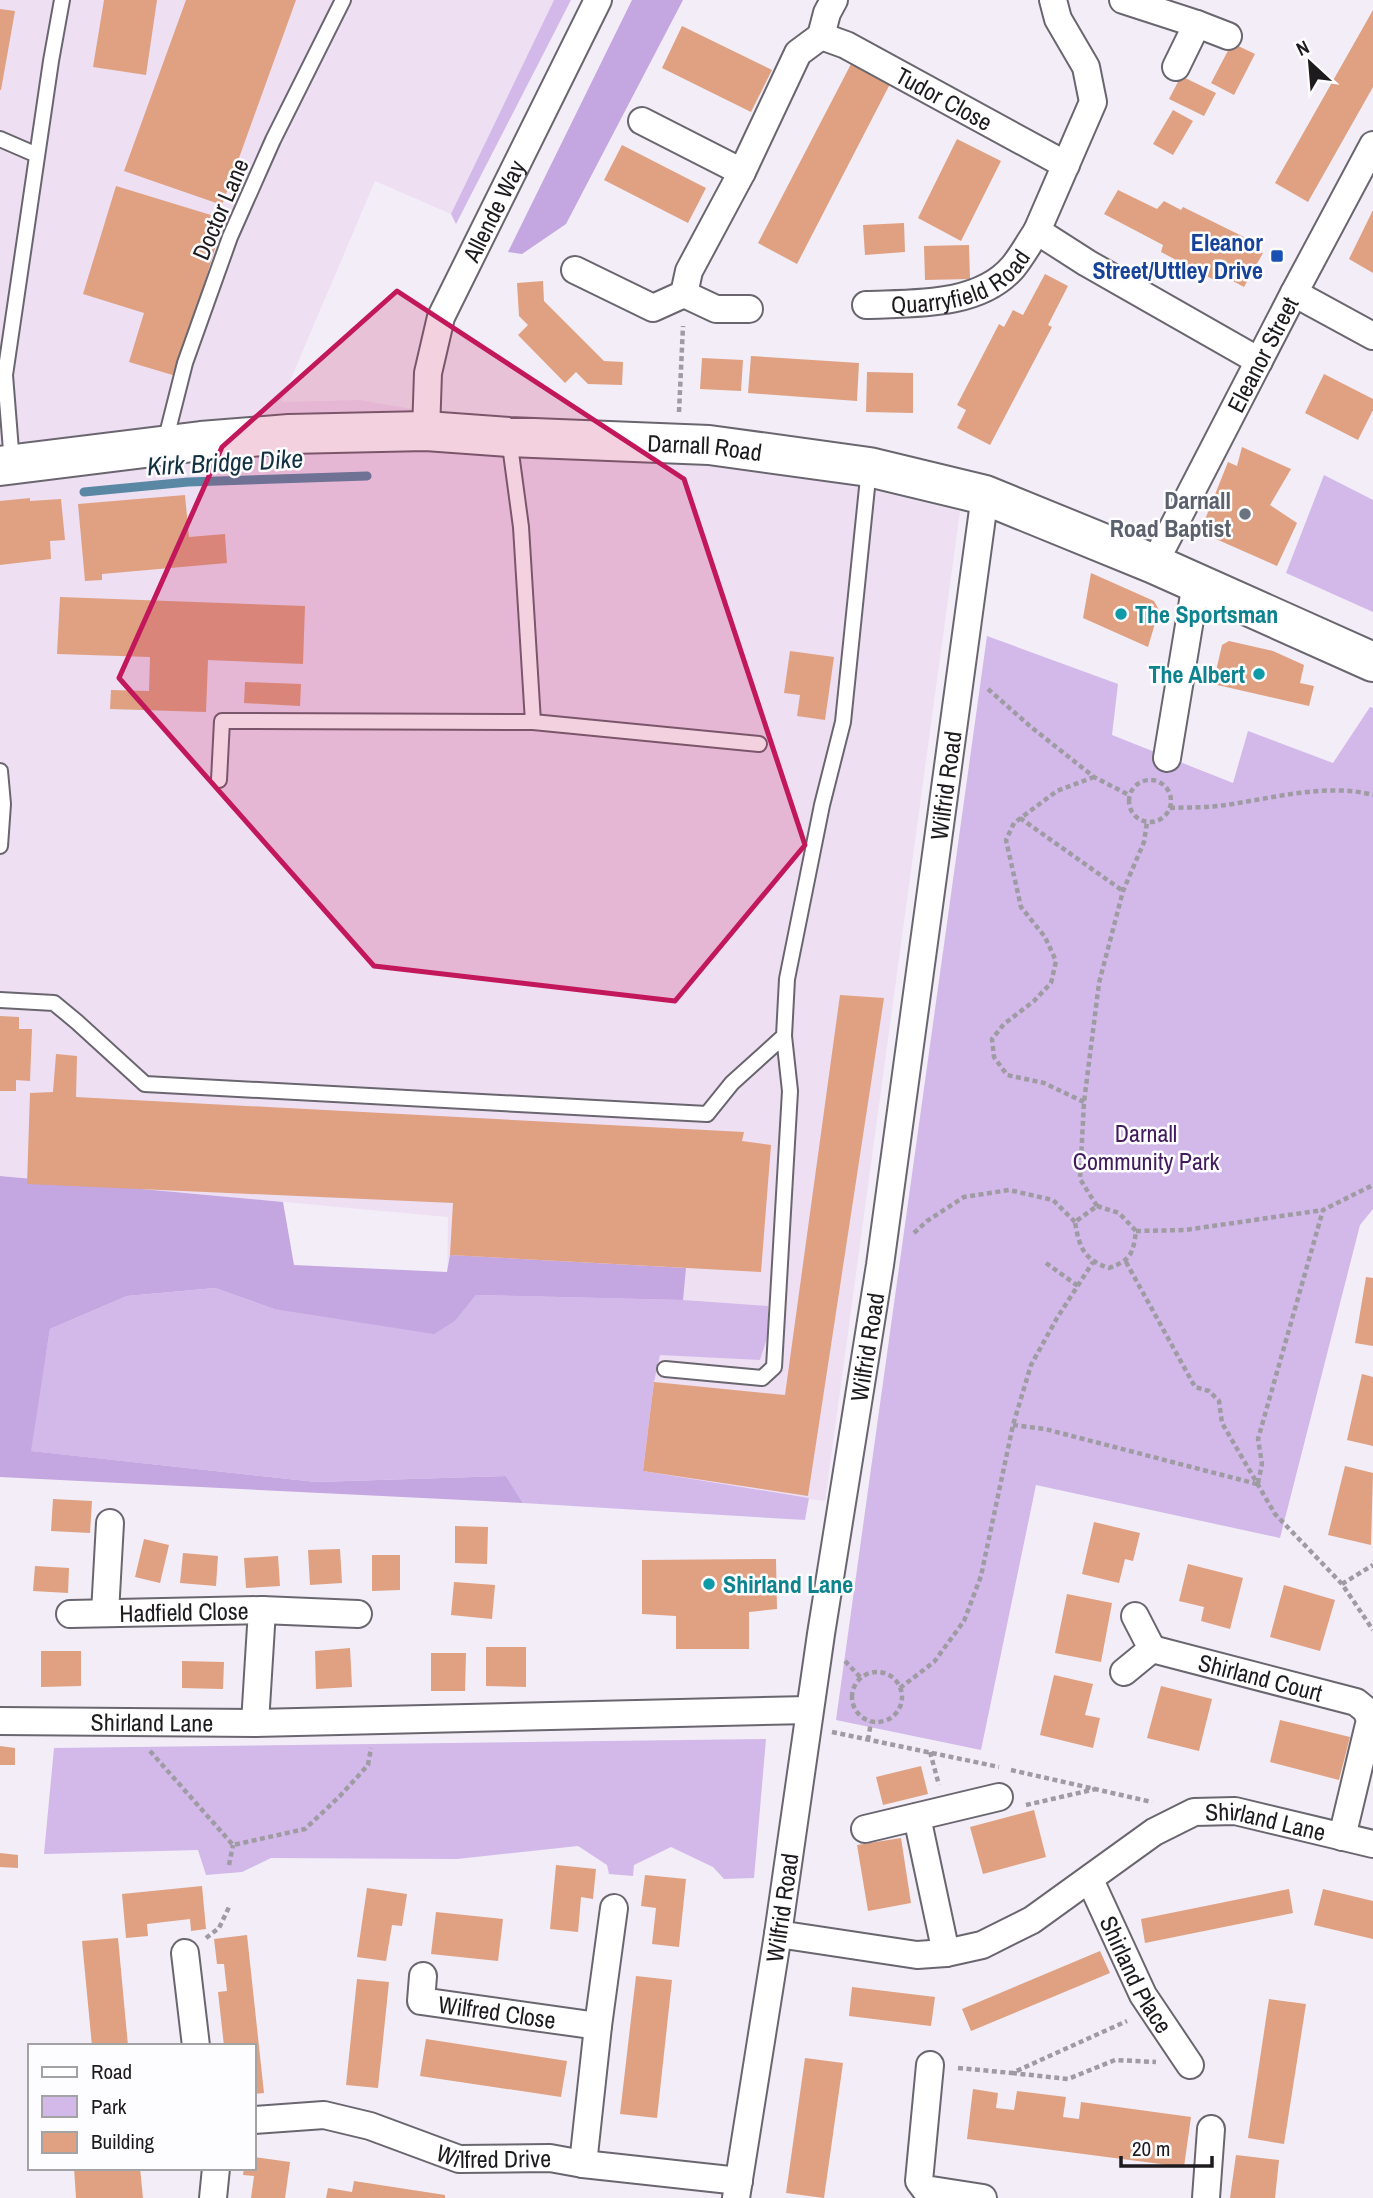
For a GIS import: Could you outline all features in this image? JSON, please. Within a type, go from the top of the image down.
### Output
[{"type":"main road","name":"Darnall Road","points":[[6,466],[164,445],[289,434],[426,431],[709,445],[869,467],[985,495],[1154,564],[1373,662]]},
{"type":"street","name":"Allende Way","points":[[426,431],[428,373],[441,317],[598,0]]},
{"type":"street","points":[[684,294],[689,271],[741,172],[798,53],[821,36],[827,13],[834,0]]},
{"type":"street","name":"Quarryfield Road","points":[[866,305],[933,303],[985,290],[1011,268],[1037,231],[1093,102],[1086,67],[1058,19],[1053,0]]},
{"type":"street","points":[[1123,0],[1228,36]]},
{"type":"street","points":[[1176,67],[1197,24]]},
{"type":"street","name":"Tudor Close","points":[[821,36],[846,45],[1066,165]]},
{"type":"street","points":[[642,121],[741,172]]},
{"type":"street","name":"Eleanor Street","points":[[1154,564],[1373,145]]},
{"type":"street","name":"Quarryfield Road","points":[[1037,231],[1087,263],[1259,361]]},
{"type":"street","points":[[575,270],[653,308],[684,294],[716,309],[749,309]]},
{"type":"street","points":[[1294,293],[1373,336]]},
{"type":"street","name":"Wilfrid Road","points":[[737,2189],[778,1934],[809,1710],[880,1265],[985,495]]},
{"type":"street","points":[[1167,758],[1196,583]]},
{"type":"street","name":"Hadfield Close","points":[[105,1613],[110,1523]]},
{"type":"street","name":"Hadfield Close","points":[[254,1723],[262,1610]]},
{"type":"street","name":"Hadfield Close","points":[[70,1614],[262,1610],[358,1614]]},
{"type":"street","points":[[1124,1672],[1152,1649],[1135,1616]]},
{"type":"street","name":"Shirland Court","points":[[1152,1649],[1356,1702],[1371,1699],[1370,1720],[1342,1837]]},
{"type":"street","name":"Shirland Lane","points":[[0,1721],[254,1723],[809,1710]]},
{"type":"street","points":[[865,1829],[999,1797]]},
{"type":"street","name":"Shirland Lane","points":[[778,1934],[917,1955],[946,1953],[982,1945],[1032,1920],[1154,1832],[1194,1812],[1235,1811],[1373,1844]]},
{"type":"street","points":[[917,1817],[946,1953]]},
{"type":"street","name":"Shirland Place","points":[[1090,1880],[1143,1995],[1190,2065]]},
{"type":"street","points":[[583,2164],[614,1908]]},
{"type":"street","points":[[185,1953],[196,2044]]},
{"type":"street","name":"Wilfred Close","points":[[424,1976],[421,2001],[598,2026]]},
{"type":"street","points":[[930,2065],[919,2181],[925,2189],[983,2198]]},
{"type":"street","name":"Wilfred Drive","points":[[256,2120],[324,2115],[370,2126],[459,2159],[551,2158],[737,2189]]},
{"type":"street","points":[[1206,2198],[1211,2129]]},
{"type":"street","points":[[213,2198],[216,2170]]},
{"type":"lane","points":[[6,466],[5,375],[62,0]]},
{"type":"lane","name":"Doctor Lane","points":[[164,445],[185,363],[230,237],[273,140],[343,0]]},
{"type":"lane","points":[[0,139],[37,155]]},
{"type":"lane","points":[[509,436],[521,527],[533,723]]},
{"type":"lane","points":[[665,1369],[762,1378],[775,1367],[790,1091],[785,1036],[787,979],[822,805],[843,722],[869,467]]},
{"type":"lane","points":[[219,780],[222,722],[533,723],[759,744]]},
{"type":"lane","points":[[0,771],[3,804],[0,846]]},
{"type":"lane","points":[[0,1000],[54,1003],[145,1084],[707,1114],[732,1083],[785,1036]]},
{"type":"path","points":[[678,444],[684,294]]},
{"type":"path","points":[[961,665],[1031,727],[1094,777],[1129,795]]},
{"type":"path","points":[[1084,1102],[1044,1083],[1007,1075],[994,1057],[992,1039],[1004,1024],[1034,1001],[1051,983],[1056,961],[1045,937],[1021,908],[1006,840],[1014,822],[1057,791],[1094,777]]},
{"type":"path","points":[[1151,780],[1161,783],[1169,791],[1170,808],[1161,819],[1147,822],[1137,818],[1132,812],[1129,795],[1138,783],[1151,780]]},
{"type":"path","points":[[1170,808],[1218,806],[1318,792],[1356,791],[1373,795]]},
{"type":"path","points":[[1020,818],[1123,891]]},
{"type":"path","points":[[1147,822],[1144,842],[1123,891],[1099,983],[1084,1102],[1080,1179],[1097,1206],[1119,1213],[1136,1231],[1185,1230],[1323,1210],[1373,1185]]},
{"type":"path","points":[[880,1265],[927,1221],[964,1197],[1009,1189],[1053,1200],[1075,1222],[1078,1240],[1093,1262],[1109,1268],[1126,1262],[1134,1249],[1136,1231]]},
{"type":"path","points":[[1075,1222],[1097,1206]]},
{"type":"path","points":[[1258,1484],[1262,1464],[1258,1439],[1323,1210]]},
{"type":"path","points":[[900,1688],[934,1662],[964,1621],[981,1576],[1013,1425],[1031,1365],[1093,1262]]},
{"type":"path","points":[[1126,1262],[1195,1387],[1209,1391],[1219,1401],[1222,1423],[1275,1514],[1342,1584],[1373,1630]]},
{"type":"path","points":[[1046,1263],[1079,1286]]},
{"type":"path","points":[[1013,1425],[1045,1429],[1258,1484]]},
{"type":"path","points":[[1342,1584],[1373,1565]]},
{"type":"path","points":[[869,1674],[886,1674],[895,1680],[900,1688],[901,1705],[889,1720],[871,1721],[859,1714],[853,1702],[855,1686],[861,1678],[869,1674]]},
{"type":"path","points":[[233,1845],[305,1829],[368,1765],[377,1719]]},
{"type":"path","points":[[132,1721],[151,1752],[233,1845]]},
{"type":"path","points":[[868,1740],[871,1721]]},
{"type":"path","points":[[999,1797],[1002,1811],[1098,1788]]},
{"type":"path","points":[[229,1864],[233,1845]]},
{"type":"path","points":[[185,1953],[219,1928],[230,1905]]},
{"type":"path","points":[[1013,2073],[1135,2017],[1143,1995]]},
{"type":"path","points":[[930,2065],[1069,2079],[1115,2060],[1190,2065]]},
{"type":"highlighted area","points":[[397,291],[684,479],[805,845],[675,1001],[374,966],[119,678],[222,447]]},
{"type":"shaded area","points":[[0,0],[554,0],[451,214],[375,181],[281,402],[360,400],[848,484],[960,511],[825,1501],[445,1450],[448,1217],[0,1176]]},
{"type":"shaded area","points":[[632,0],[683,0],[566,224],[522,254],[508,252]]},
{"type":"shaded area","points":[[0,1176],[283,1202],[294,1265],[447,1272],[450,1255],[686,1268],[683,1300],[476,1295],[456,1320],[434,1334],[274,1309],[215,1288],[127,1296],[50,1329],[31,1451],[316,1482],[506,1476],[523,1503],[0,1477]]},
{"type":"green space","points":[[554,0],[571,0],[456,224],[451,214]]},
{"type":"green space","points":[[1324,475],[1373,500],[1373,612],[1286,573]]},
{"type":"green space","name":"Darnall Community Park","points":[[987,636],[1118,684],[1112,735],[1233,783],[1248,731],[1333,763],[1370,707],[1373,708],[1373,1209],[1360,1225],[1280,1538],[1036,1485],[981,1750],[836,1720]]},
{"type":"green space","points":[[215,1288],[274,1309],[456,1320],[476,1295],[683,1300],[768,1306],[768,1335],[760,1360],[660,1355],[643,1471],[809,1498],[805,1520],[523,1503],[506,1476],[316,1482],[30,1451],[50,1329],[127,1296]]},
{"type":"green space","points":[[766,1739],[754,1878],[724,1879],[713,1867],[671,1847],[634,1865],[633,1876],[609,1874],[607,1865],[578,1846],[457,1859],[271,1858],[242,1872],[206,1875],[198,1850],[44,1854],[54,1748]]},
{"type":"building","points":[[104,0],[157,0],[146,75],[93,67]]},
{"type":"building","points":[[186,0],[296,0],[222,205],[124,171]]},
{"type":"building","points":[[0,9],[15,11],[1,90],[0,90]]},
{"type":"building","points":[[1373,10],[1373,87],[1308,202],[1275,183]]},
{"type":"building","points":[[682,26],[772,70],[751,112],[662,68]]},
{"type":"building","points":[[1232,43],[1255,54],[1234,95],[1211,83]]},
{"type":"building","points":[[851,64],[890,84],[797,264],[758,243]]},
{"type":"building","points":[[1181,76],[1216,93],[1204,116],[1169,99]]},
{"type":"building","points":[[1173,110],[1193,121],[1173,155],[1153,144]]},
{"type":"building","points":[[957,139],[1001,161],[961,241],[918,218]]},
{"type":"building","points":[[622,145],[706,188],[688,223],[604,180]]},
{"type":"building","points":[[116,186],[224,219],[176,376],[129,362],[144,313],[83,294]]},
{"type":"building","points":[[1118,190],[1157,209],[1164,201],[1181,210],[1183,207],[1244,237],[1241,241],[1263,253],[1244,287],[1222,275],[1218,282],[1161,252],[1163,245],[1104,214]]},
{"type":"building","points":[[1373,210],[1373,273],[1349,259]]},
{"type":"building","points":[[904,223],[905,252],[865,255],[863,225]]},
{"type":"building","points":[[969,245],[970,279],[925,280],[924,246]]},
{"type":"building","points":[[1045,274],[1068,286],[1048,325],[1052,327],[990,445],[957,428],[966,410],[957,405],[999,324],[1004,327],[1013,310],[1023,315]]},
{"type":"building","points":[[543,281],[544,301],[604,361],[623,362],[622,385],[588,384],[576,372],[565,383],[518,335],[528,325],[519,316],[517,283]]},
{"type":"building","points":[[751,356],[859,363],[857,401],[748,393]]},
{"type":"building","points":[[702,358],[743,360],[741,391],[700,389]]},
{"type":"building","points":[[867,372],[913,373],[913,413],[866,412]]},
{"type":"building","points":[[1324,374],[1373,399],[1373,410],[1358,440],[1305,413]]},
{"type":"building","name":"Darnall Road Baptist","points":[[1242,447],[1291,469],[1270,505],[1297,523],[1277,566],[1200,532],[1228,462],[1237,466]]},
{"type":"building","points":[[185,495],[189,537],[225,534],[227,563],[102,574],[102,580],[85,581],[78,504]]},
{"type":"building","points":[[30,498],[30,501],[61,499],[65,540],[50,541],[51,559],[0,565],[0,501]]},
{"type":"building","name":"The Sportsman","points":[[1091,573],[1154,601],[1159,610],[1148,647],[1083,618]]},
{"type":"building","points":[[60,597],[305,606],[303,664],[208,660],[206,712],[110,709],[111,690],[149,691],[150,657],[57,654]]},
{"type":"building","name":"The Albert","points":[[1229,641],[1273,651],[1304,665],[1300,683],[1314,686],[1309,706],[1213,684],[1222,645]]},
{"type":"building","points":[[790,651],[834,657],[825,720],[797,716],[800,695],[784,693]]},
{"type":"building","points":[[245,682],[301,684],[300,706],[244,703]]},
{"type":"building","points":[[840,995],[884,998],[808,1496],[643,1471],[654,1382],[785,1395]]},
{"type":"building","points":[[0,1016],[19,1017],[19,1029],[32,1029],[30,1081],[16,1080],[16,1091],[0,1091]]},
{"type":"building","points":[[56,1054],[77,1056],[76,1097],[744,1132],[742,1141],[771,1145],[761,1272],[450,1255],[453,1203],[27,1184],[30,1093],[53,1092]]},
{"type":"building","points":[[1366,1277],[1373,1278],[1373,1346],[1355,1343]]},
{"type":"building","points":[[1362,1374],[1373,1377],[1373,1446],[1347,1440]]},
{"type":"building","points":[[1345,1466],[1373,1473],[1371,1545],[1328,1535]]},
{"type":"building","points":[[53,1499],[92,1501],[90,1533],[51,1531]]},
{"type":"building","points":[[1094,1522],[1140,1533],[1133,1561],[1125,1559],[1119,1583],[1082,1574]]},
{"type":"building","points":[[455,1526],[488,1527],[487,1564],[455,1563]]},
{"type":"building","points":[[144,1539],[169,1545],[160,1583],[135,1577]]},
{"type":"building","points":[[340,1549],[342,1583],[310,1585],[308,1550]]},
{"type":"building","points":[[183,1553],[218,1556],[216,1586],[180,1583]]},
{"type":"building","points":[[372,1555],[400,1555],[400,1590],[372,1591]]},
{"type":"building","points":[[278,1556],[280,1586],[246,1588],[244,1558]]},
{"type":"building","name":"Shirland Lane","points":[[776,1559],[777,1609],[749,1612],[749,1649],[676,1649],[676,1616],[642,1614],[642,1560]]},
{"type":"building","points":[[1188,1564],[1243,1578],[1230,1629],[1201,1621],[1204,1607],[1179,1601]]},
{"type":"building","points":[[35,1566],[69,1568],[68,1593],[33,1591]]},
{"type":"building","points":[[454,1582],[495,1585],[492,1619],[451,1615]]},
{"type":"building","points":[[1284,1585],[1335,1600],[1320,1651],[1270,1637]]},
{"type":"building","points":[[1067,1594],[1112,1603],[1101,1662],[1055,1653]]},
{"type":"building","points":[[486,1647],[526,1647],[526,1687],[486,1686]]},
{"type":"building","points":[[350,1648],[352,1687],[316,1689],[315,1651]]},
{"type":"building","points":[[41,1651],[81,1651],[81,1686],[41,1687]]},
{"type":"building","points":[[431,1653],[466,1653],[465,1691],[431,1691]]},
{"type":"building","points":[[182,1661],[224,1662],[223,1689],[182,1688]]},
{"type":"building","points":[[1054,1675],[1093,1684],[1085,1715],[1100,1718],[1093,1748],[1040,1735]]},
{"type":"building","points":[[1161,1686],[1212,1699],[1199,1751],[1147,1738]]},
{"type":"building","points":[[1280,1720],[1350,1737],[1339,1780],[1270,1762]]},
{"type":"building","points":[[0,1746],[15,1748],[15,1765],[0,1765]]},
{"type":"building","points":[[921,1766],[928,1794],[883,1805],[876,1777]]},
{"type":"building","points":[[1034,1810],[1046,1857],[983,1874],[970,1827]]},
{"type":"building","points":[[901,1838],[911,1903],[868,1911],[857,1845]]},
{"type":"building","points":[[0,1853],[18,1855],[18,1868],[0,1867]]},
{"type":"building","points":[[556,1865],[596,1869],[593,1899],[581,1897],[578,1932],[550,1929]]},
{"type":"building","points":[[645,1875],[686,1879],[679,1947],[652,1944],[656,1908],[641,1906]]},
{"type":"building","points":[[202,1886],[206,1929],[191,1931],[190,1919],[147,1924],[148,1936],[126,1938],[122,1894]]},
{"type":"building","points":[[367,1888],[407,1894],[402,1926],[392,1925],[386,1961],[357,1957]]},
{"type":"building","points":[[1289,1889],[1293,1913],[1145,1943],[1141,1919]]},
{"type":"building","points":[[1323,1889],[1373,1901],[1373,1939],[1314,1925]]},
{"type":"building","points":[[436,1912],[503,1919],[498,1961],[431,1954]]},
{"type":"building","points":[[247,1935],[264,2093],[256,2094],[256,2044],[224,2044],[218,1992],[227,1991],[224,1964],[217,1964],[214,1939]]},
{"type":"building","points":[[118,1938],[128,2044],[92,2044],[82,1941]]},
{"type":"building","points":[[1100,1951],[1110,1973],[971,2031],[962,2009]]},
{"type":"building","points":[[636,1976],[672,1980],[657,2118],[620,2114]]},
{"type":"building","points":[[357,1979],[389,1982],[378,2088],[346,2085]]},
{"type":"building","points":[[852,1987],[935,1997],[931,2026],[849,2016]]},
{"type":"building","points":[[1269,1999],[1306,2004],[1284,2144],[1248,2138]]},
{"type":"building","points":[[426,2039],[567,2061],[561,2097],[420,2076]]},
{"type":"building","points":[[805,2058],[843,2063],[824,2198],[786,2193]]},
{"type":"building","points":[[973,2089],[998,2093],[996,2108],[1014,2110],[1017,2091],[1066,2097],[1063,2117],[1079,2119],[1081,2102],[1191,2117],[1184,2167],[967,2139]]},
{"type":"building","points":[[1236,2155],[1279,2160],[1275,2198],[1230,2198]]},
{"type":"building","points":[[256,2157],[290,2162],[285,2198],[251,2198],[254,2176],[243,2175],[244,2170],[256,2170]]},
{"type":"building","points":[[74,2170],[140,2170],[143,2198],[76,2198]]},
{"type":"building","points":[[354,2181],[445,2195],[445,2198],[326,2198],[328,2188],[352,2192]]},
{"type":"waterway","name":"Kirk Bridge Dike","points":[[84,492],[188,482],[367,476]]},
{"type":"place","name":"Eleanor Street/Uttley Drive","points":[[1277,256]]},
{"type":"place","name":"Darnall Road Baptist","points":[[1245,514]]},
{"type":"place","name":"The Sportsman","points":[[1121,614]]},
{"type":"place","name":"The Albert","points":[[1259,674]]},
{"type":"place","name":"Shirland Lane","points":[[709,1584]]}]
